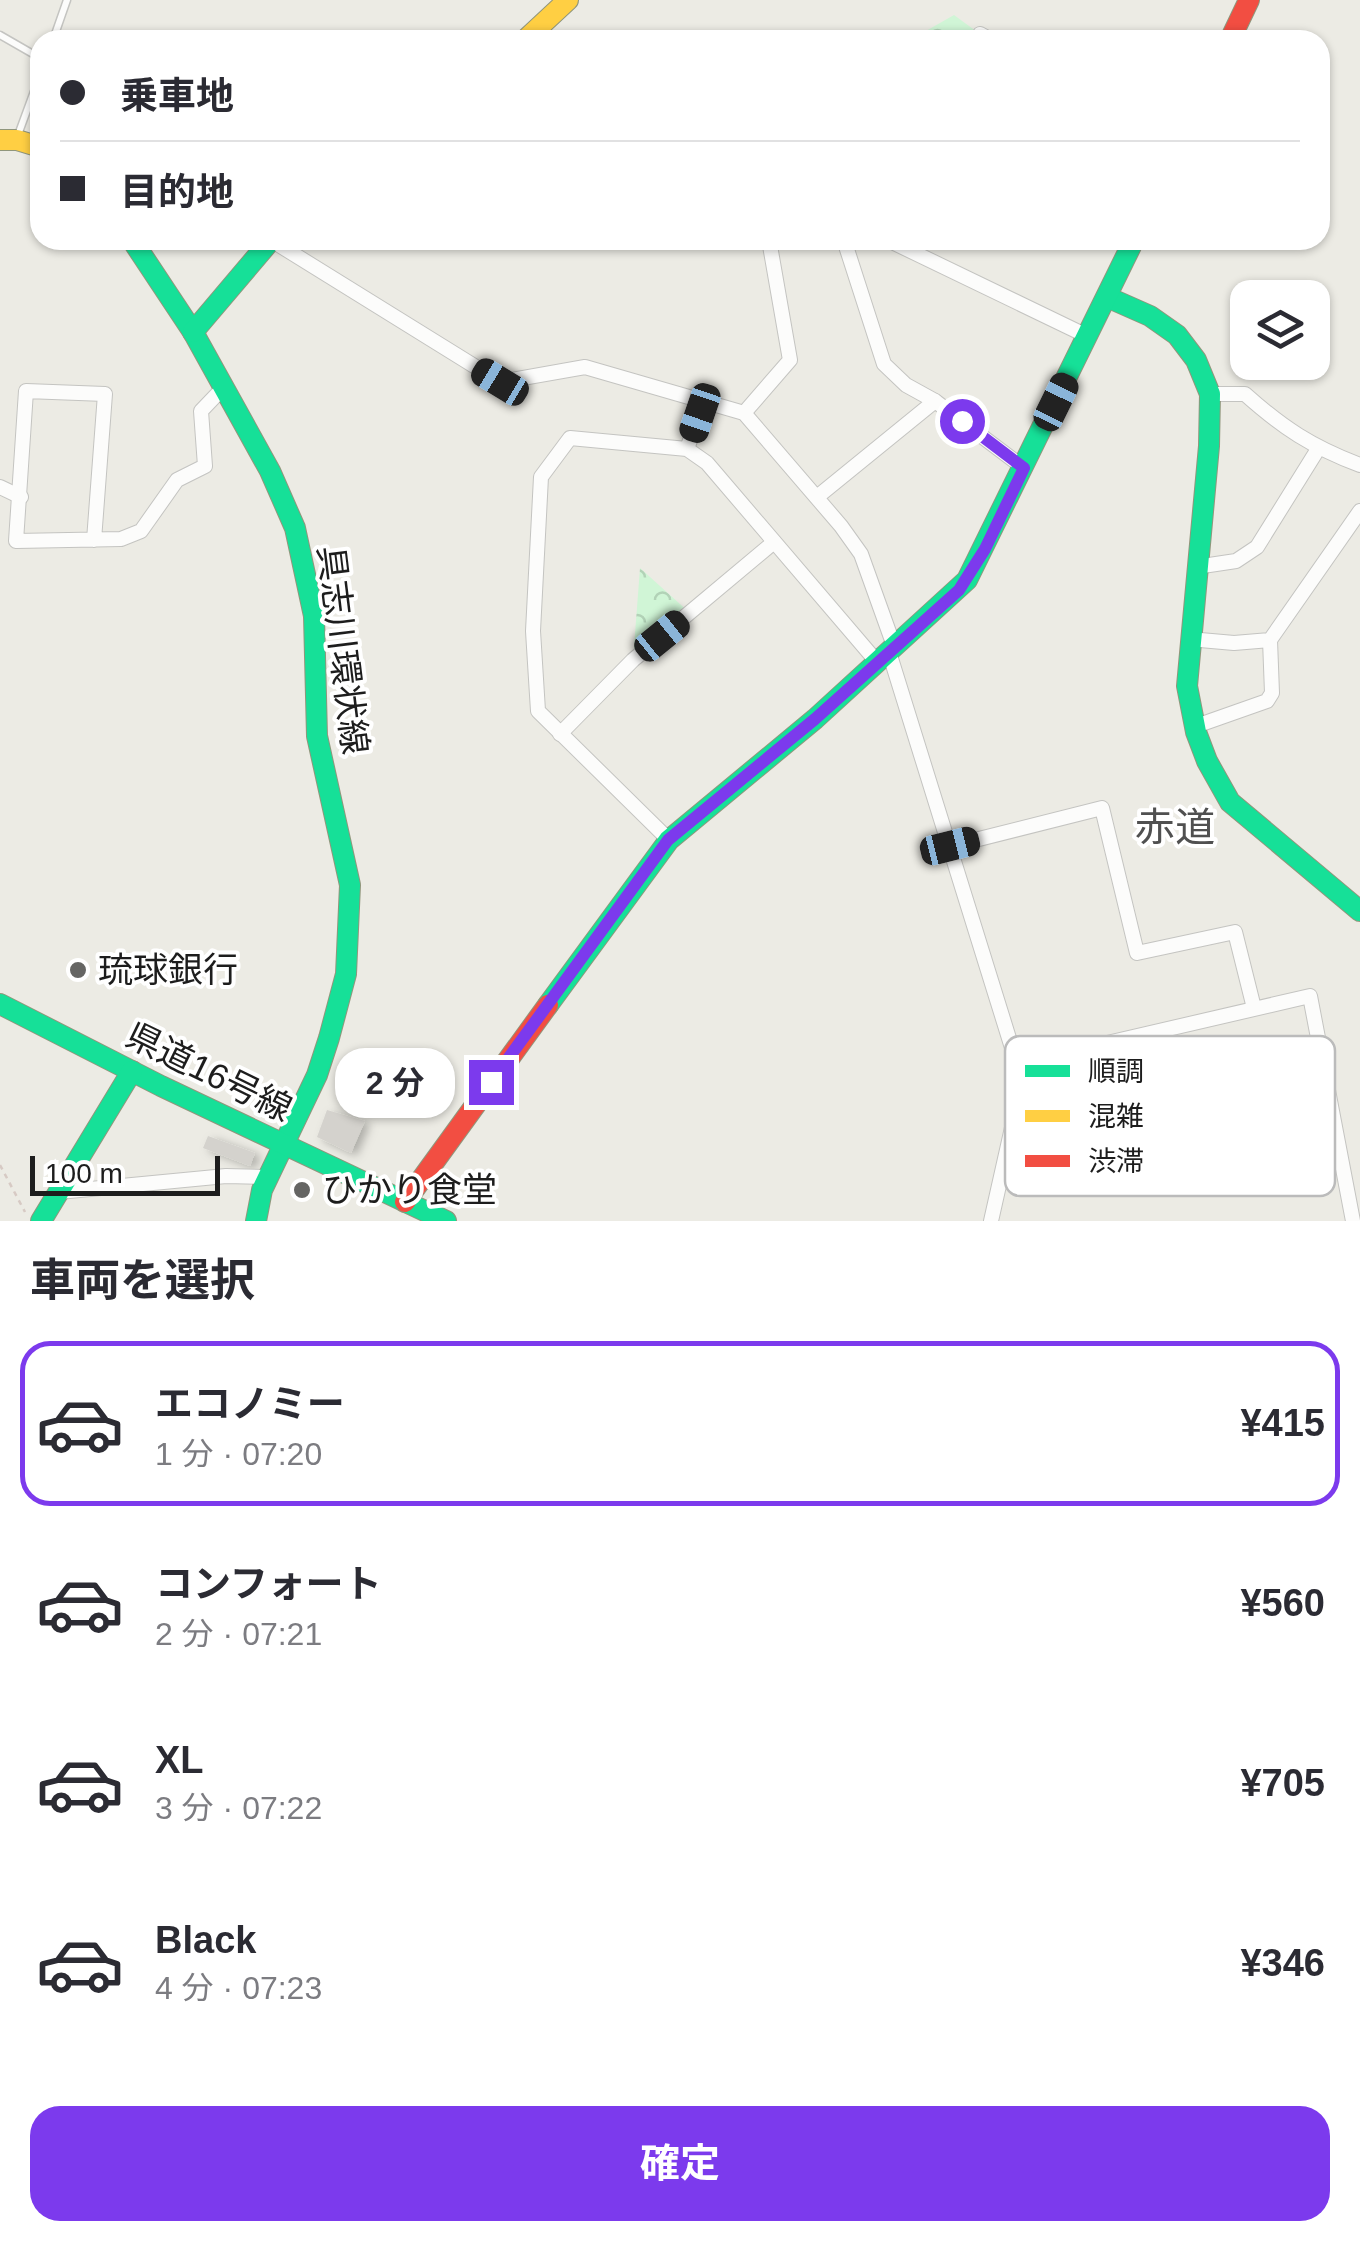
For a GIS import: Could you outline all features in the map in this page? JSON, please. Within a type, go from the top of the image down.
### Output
[{"type":"street","points":[[536,30],[568,0]]},
{"type":"street","points":[[1235,30],[1249,0]]},
{"type":"street","name":"具志川環状線","points":[[139,250],[193,332],[284,499],[303,558],[314,616],[316,736],[350,886],[349,944],[334,1021],[317,1076],[258,1202],[256,1221]]},
{"type":"street","points":[[193,332],[263,250]]},
{"type":"street","points":[[287,250],[500,382],[584,367],[744,412],[861,554],[887,653],[1008,1036]]},
{"type":"street","points":[[744,412],[790,360],[770,250]]},
{"type":"street","points":[[847,250],[884,364],[906,385],[935,400],[1024,468]]},
{"type":"street","points":[[909,250],[1087,336]]},
{"type":"street","points":[[405,1202],[668,840],[815,719],[967,580],[1129,250]]},
{"type":"street","points":[[1107,297],[1150,316],[1177,334],[1196,360],[1210,394],[1210,446],[1187,686],[1216,784],[1230,802],[1360,911]]},
{"type":"street","points":[[94,540],[105,394],[26,392],[16,541],[94,540],[121,539],[142,531],[177,480],[205,466],[201,411],[223,388]]},
{"type":"street","points":[[1210,394],[1245,394],[1281,426],[1318,448],[1360,464]]},
{"type":"street","points":[[817,497],[935,400]]},
{"type":"street","points":[[687,449],[703,403]]},
{"type":"street","points":[[668,840],[538,711],[533,631],[540,477],[570,438],[687,449],[707,463],[774,542],[887,653]]},
{"type":"street","points":[[1196,567],[1236,561],[1257,547],[1318,448]]},
{"type":"street","points":[[0,487],[20,497]]},
{"type":"street","points":[[1196,726],[1267,701],[1272,693],[1270,640],[1360,510]]},
{"type":"street","points":[[560,734],[633,660],[774,542]]},
{"type":"street","points":[[1189,639],[1234,643],[1270,640]]},
{"type":"street","points":[[950,846],[1102,808],[1138,953],[1235,932],[1254,1008]]},
{"type":"street","points":[[1137,1036],[1310,996],[1318,1036]]},
{"type":"street","name":"県道16号線","points":[[0,1004],[132,1072],[446,1221]]},
{"type":"street","points":[[36,1219],[58,1192],[132,1072]]},
{"type":"street","points":[[1335,1126],[1353,1221]]},
{"type":"street","points":[[991,1221],[1005,1159]]},
{"type":"street","points":[[58,1192],[226,1176],[268,1177]]},
{"type":"lane","points":[[56,30],[67,0]]},
{"type":"lane","points":[[0,34],[30,52]]},
{"type":"lane","points":[[8,140],[30,96]]},
{"type":"path","points":[[0,1165],[36,1219]]},
{"type":"green space","points":[[954,15],[975,30],[928,30]]},
{"type":"green space","points":[[640,568],[690,613],[633,660]]},
{"type":"building","points":[[327,1110],[365,1121],[351,1153],[317,1137]]},
{"type":"building","points":[[208,1136],[255,1153],[250,1166],[203,1148]]},
{"type":"traffic: fast","points":[[139,250],[193,332],[270,471],[295,528],[314,616],[317,736],[350,885],[346,974],[329,1038],[317,1075],[262,1190],[256,1221]]},
{"type":"traffic: fast","points":[[193,332],[263,250]]},
{"type":"traffic: fast","points":[[548,1005],[669,840],[815,719],[967,580],[1129,250]]},
{"type":"traffic: fast","points":[[1107,297],[1150,316],[1177,335],[1196,360],[1210,394],[1209,446],[1187,686],[1196,732],[1207,761],[1230,802],[1360,911]]},
{"type":"traffic: fast","points":[[0,1004],[161,1086],[446,1221]]},
{"type":"traffic: fast","points":[[41,1221],[132,1071]]},
{"type":"traffic: slow","points":[[536,30],[568,0]]},
{"type":"traffic: slow","points":[[0,140],[30,144]]},
{"type":"traffic: jam","points":[[1235,30],[1249,0]]},
{"type":"traffic: jam","points":[[405,1202],[548,1005]]},
{"type":"place","name":"琉球銀行","points":[[78,970]]},
{"type":"place","name":"ひかり食堂","points":[[302,1190]]},
{"type":"district","name":"赤道","points":[[1175,827]]},
{"type":"route","points":[[491,1082],[668,840],[815,719],[967,580],[1024,468],[962,421]]}]
